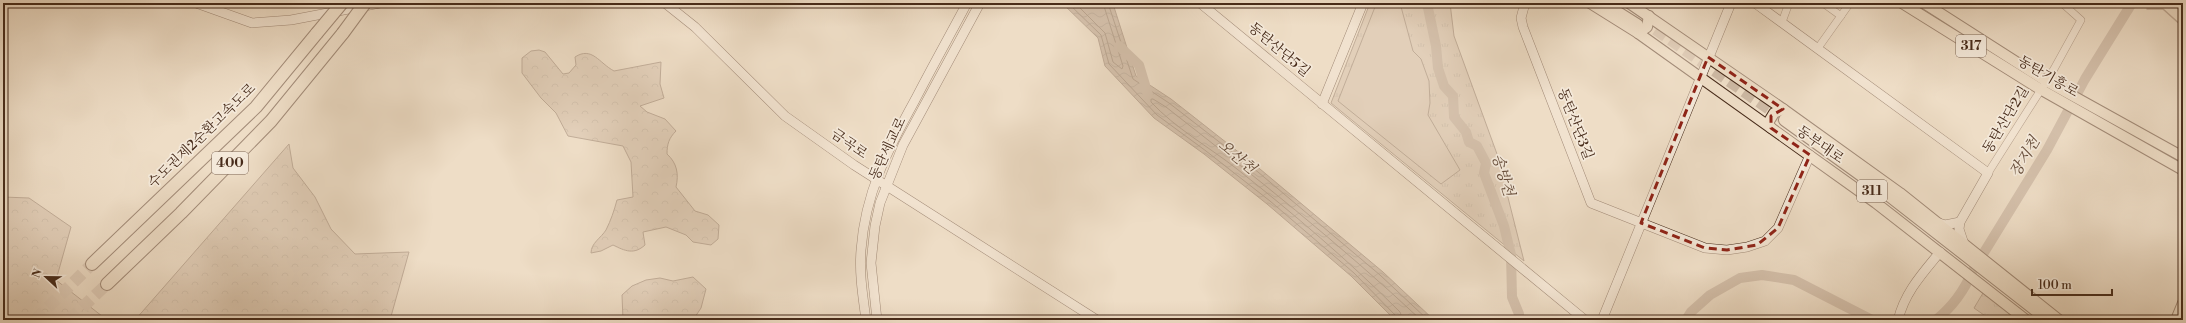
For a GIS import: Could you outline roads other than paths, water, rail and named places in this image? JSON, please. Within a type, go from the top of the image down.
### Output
[{"type":"highway","name":"400","points":[[107,284],[181,213],[271,120],[365,3]]},
{"type":"highway","name":"동부대로","points":[[1602,3],[1641,23]]},
{"type":"highway","name":"동부대로","points":[[1616,3],[1641,23]]},
{"type":"highway","name":"수도권제2순환고속도로","points":[[92,264],[256,107],[317,33],[343,5]]},
{"type":"highway","name":"동부대로","points":[[1780,121],[1870,189],[1963,254],[2039,320]]},
{"type":"highway","name":"동부대로","points":[[1988,276],[2050,320]]},
{"type":"main road","name":"동부대로","points":[[1590,3],[1641,23],[1708,57],[1780,121],[1810,155],[1940,252],[1963,254]]},
{"type":"main road","name":"동부대로","points":[[1630,3],[1641,23],[1700,77],[1780,121],[1900,193],[1936,222],[1963,254]]},
{"type":"main road","name":"동탄기흥로","points":[[1902,3],[2053,97],[2183,170]]},
{"type":"main road","name":"동탄기흥로","points":[[1924,3],[2046,81],[2183,157]]},
{"type":"main road","name":"동부대로","points":[[1988,276],[2026,320]]},
{"type":"main road","name":"동부대로","points":[[1988,276],[2059,320]]},
{"type":"main road","points":[[2176,320],[2183,303]]},
{"type":"street","points":[[196,3],[252,23],[291,20],[343,5],[380,3]]},
{"type":"street","name":"금곡로","points":[[665,3],[695,27],[785,116],[875,179],[1097,320]]},
{"type":"street","name":"동탄세교로","points":[[866,320],[861,277],[861,251],[864,225],[875,179],[890,146],[967,3]]},
{"type":"street","name":"동탄세교로","points":[[877,320],[872,275],[872,248],[877,214],[886,185],[903,145],[980,3]]},
{"type":"street","name":"동탄산단5길","points":[[1200,3],[1585,320]]},
{"type":"street","points":[[1322,104],[1363,3]]},
{"type":"street","name":"동탄산단3길","points":[[1526,3],[1521,18],[1523,26],[1591,203],[1705,248],[1727,250],[1757,244],[1772,236],[1778,228],[1810,155]]},
{"type":"street","points":[[1602,320],[1731,3]]},
{"type":"street","points":[[1755,3],[1988,173],[1960,222],[1959,229],[1963,254]]},
{"type":"street","points":[[1782,22],[1789,3]]},
{"type":"street","points":[[1822,3],[1841,16]]},
{"type":"street","points":[[1818,48],[1850,3]]},
{"type":"street","name":"동탄산단2길","points":[[1988,173],[2046,81],[2081,20],[2062,3]]},
{"type":"street","points":[[1936,222],[1945,225],[1960,222]]},
{"type":"street","points":[[1898,320],[1902,306],[1914,283],[1940,252]]},
{"type":"water","name":"오산천","points":[[1062,3],[1111,3],[1114,7],[1136,76],[1171,99],[1260,169],[1383,272],[1434,320],[1395,320],[1351,276],[1267,204],[1204,154],[1154,118],[1105,66],[1098,38]]},
{"type":"waterway","name":"송방천","points":[[1427,3],[1436,46],[1438,68],[1444,86],[1453,96],[1454,117],[1466,132],[1469,142],[1477,146],[1486,163],[1484,173],[1504,226],[1511,255],[1512,297],[1519,314],[1519,320]]},
{"type":"waterway","name":"장지천","points":[[1936,320],[1947,310],[1965,286],[1972,272],[2047,150],[2085,79],[2132,3]]},
{"type":"waterway","points":[[2147,9],[2163,9],[2183,27]]},
{"type":"waterway","name":"오산천","points":[[1119,46],[1139,65],[1148,95]]},
{"type":"waterway","name":"장지천","points":[[1686,320],[1691,312],[1710,295],[1740,278],[1762,275],[1794,280],[1872,320]]},
{"type":"tunnel","points":[[1641,19],[1785,120]]},
{"type":"tunnel","points":[[35,320],[92,264]]},
{"type":"tunnel","points":[[69,320],[107,284]]}]
